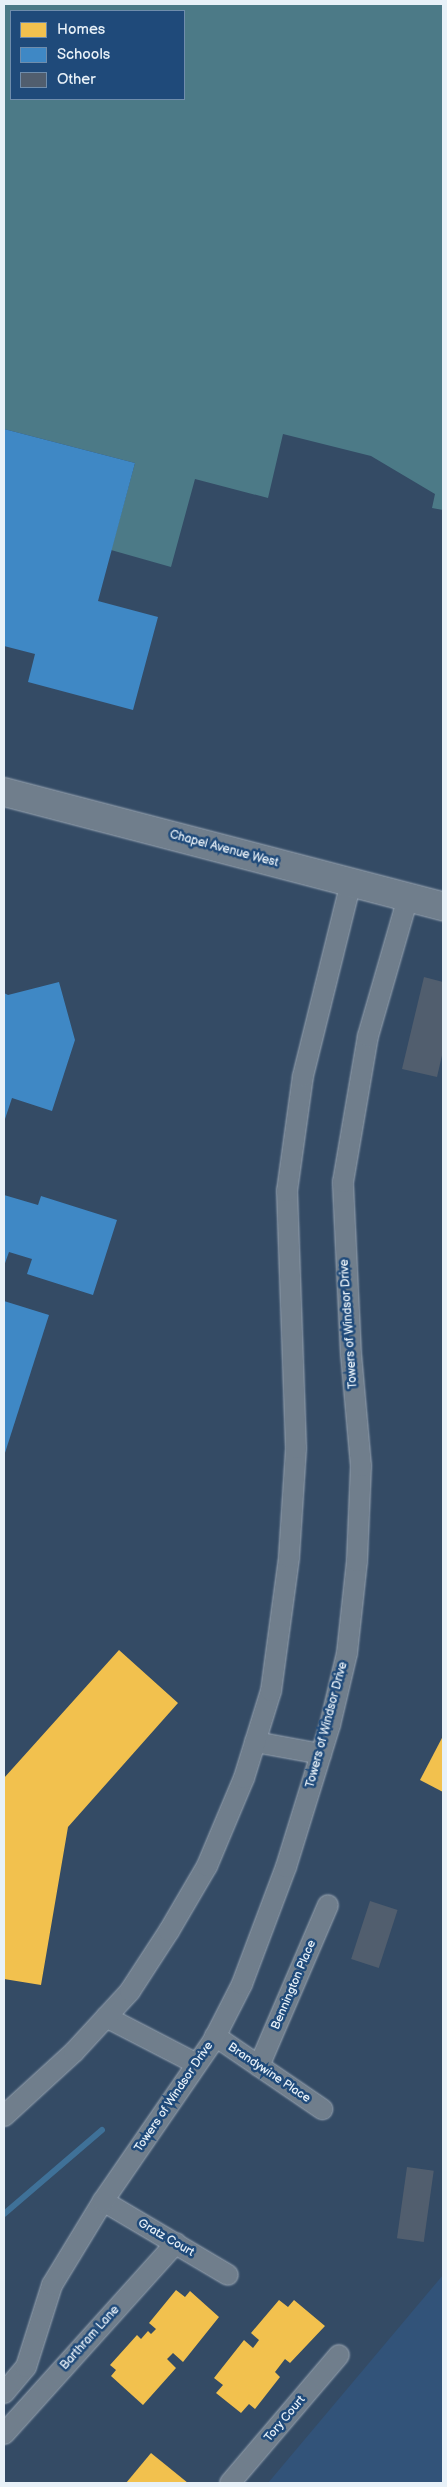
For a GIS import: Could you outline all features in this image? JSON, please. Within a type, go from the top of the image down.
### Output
[{"type":"main road","name":"Chapel Avenue West","points":[[4,792],[443,906]]},
{"type":"street","points":[[4,2116],[74,2052],[130,1992],[207,1866],[244,1778],[271,1691],[291,1537],[296,1448],[287,1191],[292,1139],[303,1076],[351,882]]},
{"type":"street","name":"Towers of Windsor Drive","points":[[4,2393],[26,2367],[52,2284],[103,2201],[215,2036],[245,1975],[286,1867],[321,1754],[347,1653],[357,1561],[360,1504],[361,1466],[350,1354],[343,1182],[368,1036],[408,897]]},
{"type":"street","points":[[255,1742],[321,1754]]},
{"type":"street","name":"Bennington Place","points":[[259,2066],[328,1904]]},
{"type":"street","points":[[106,2016],[196,2064]]},
{"type":"street","name":"Brandywine Place","points":[[215,2036],[322,2109]]},
{"type":"street","name":"Gratz Court","points":[[103,2201],[228,2275]]},
{"type":"street","name":"Barthram Lane","points":[[4,2434],[176,2243]]},
{"type":"street","name":"Tory Court","points":[[230,2483],[339,2355]]},
{"type":"shaded area","points":[[443,2275],[443,2483],[268,2483]]},
{"type":"green space","points":[[4,4],[443,4],[443,510],[432,508],[435,494],[371,456],[283,434],[268,498],[195,479],[171,567],[111,550],[135,463],[4,429]]},
{"type":"building: Homes","points":[[119,1650],[178,1703],[68,1827],[41,1985],[4,1979],[4,1778]]},
{"type":"building: Homes","points":[[443,1736],[443,1792],[420,1780]]},
{"type":"building: Homes","points":[[176,2290],[185,2297],[190,2291],[219,2317],[183,2362],[173,2353],[167,2359],[176,2368],[143,2405],[111,2376],[116,2370],[110,2365],[137,2335],[141,2339],[148,2331],[151,2334],[156,2329],[149,2323]]},
{"type":"building: Homes","points":[[279,2300],[288,2307],[294,2300],[325,2326],[290,2363],[285,2359],[275,2372],[280,2377],[255,2409],[249,2404],[241,2413],[216,2393],[223,2385],[214,2378],[244,2340],[253,2348],[259,2340],[251,2333]]},
{"type":"building: Homes","points":[[151,2453],[188,2483],[126,2483]]},
{"type":"building: Schools","points":[[4,429],[135,463],[98,601],[158,617],[133,710],[28,682],[35,654],[4,646]]},
{"type":"building: Schools","points":[[59,982],[75,1040],[52,1111],[12,1098],[4,1122],[4,993],[8,995]]},
{"type":"building: Schools","points":[[4,1195],[38,1205],[41,1196],[117,1220],[93,1295],[27,1274],[32,1259],[9,1252],[4,1266]]},
{"type":"building: Schools","points":[[4,1301],[49,1315],[4,1456]]},
{"type":"building: Other","points":[[424,977],[443,982],[443,1051],[437,1077],[402,1069]]},
{"type":"building: Other","points":[[370,1901],[398,1910],[379,1968],[351,1959]]},
{"type":"building: Other","points":[[407,2167],[434,2171],[424,2242],[397,2238]]},
{"type":"waterway","points":[[4,2214],[102,2130]]}]
